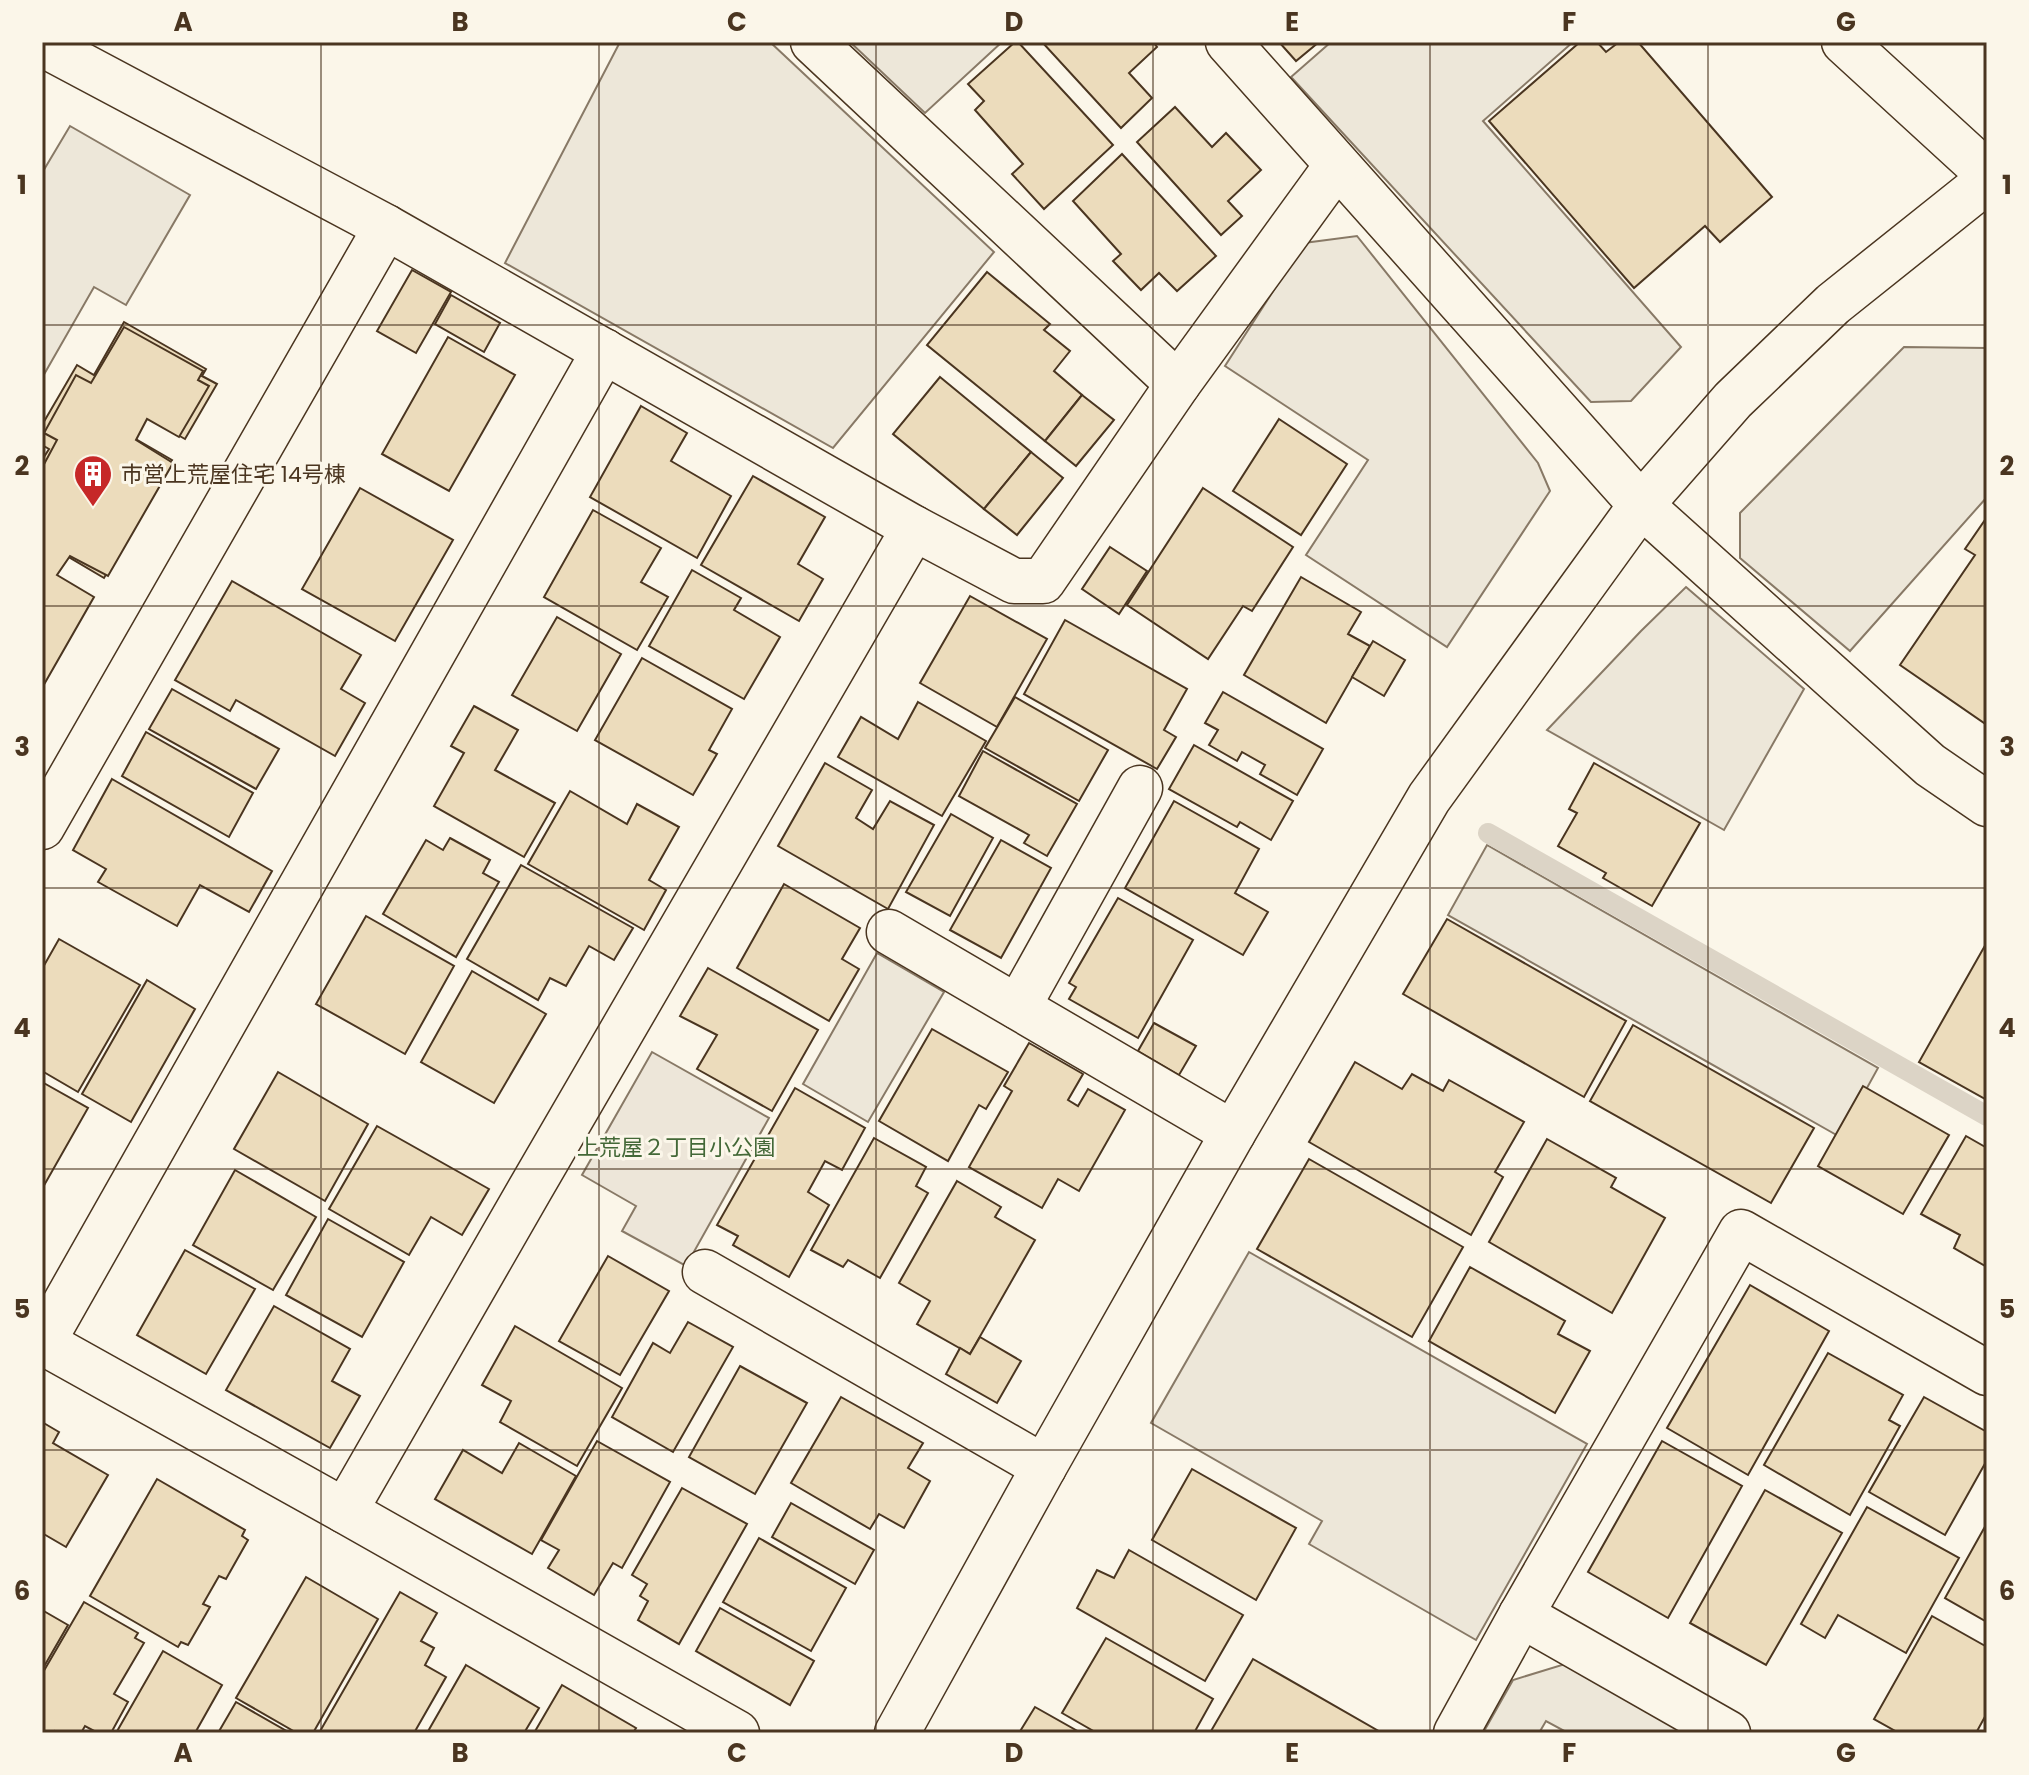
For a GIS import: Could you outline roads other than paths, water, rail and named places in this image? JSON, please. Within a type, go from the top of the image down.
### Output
[{"type":"street","points":[[813,42],[1178,384]]},
{"type":"street","points":[[1228,42],[1641,505],[1930,765],[1987,804]]},
{"type":"street","points":[[1844,42],[1987,173]]},
{"type":"street","points":[[42,44],[386,227],[914,528],[1014,581],[1043,581],[1178,384],[1337,165]]},
{"type":"street","points":[[897,1733],[1233,1133],[1429,798],[1641,505],[1733,400],[1833,304],[1987,181]]},
{"type":"street","points":[[42,827],[386,227]]},
{"type":"street","points":[[604,351],[42,1342],[737,1733]]},
{"type":"street","points":[[345,1511],[914,528]]},
{"type":"street","points":[[1018,1007],[1140,788]]},
{"type":"street","points":[[889,932],[1233,1133]]},
{"type":"street","points":[[1456,1733],[1741,1232],[1987,1373]]},
{"type":"street","points":[[705,1272],[1044,1467]]},
{"type":"street","points":[[1521,1615],[1728,1733]]},
{"type":"waterway","points":[[1488,833],[1987,1116]]},
{"type":"place","name":"市営上荒屋住宅 14号棟","points":[[93,508]]},
{"type":"park label","name":"上荒屋２丁目小公園","points":[[676,1147]]}]
